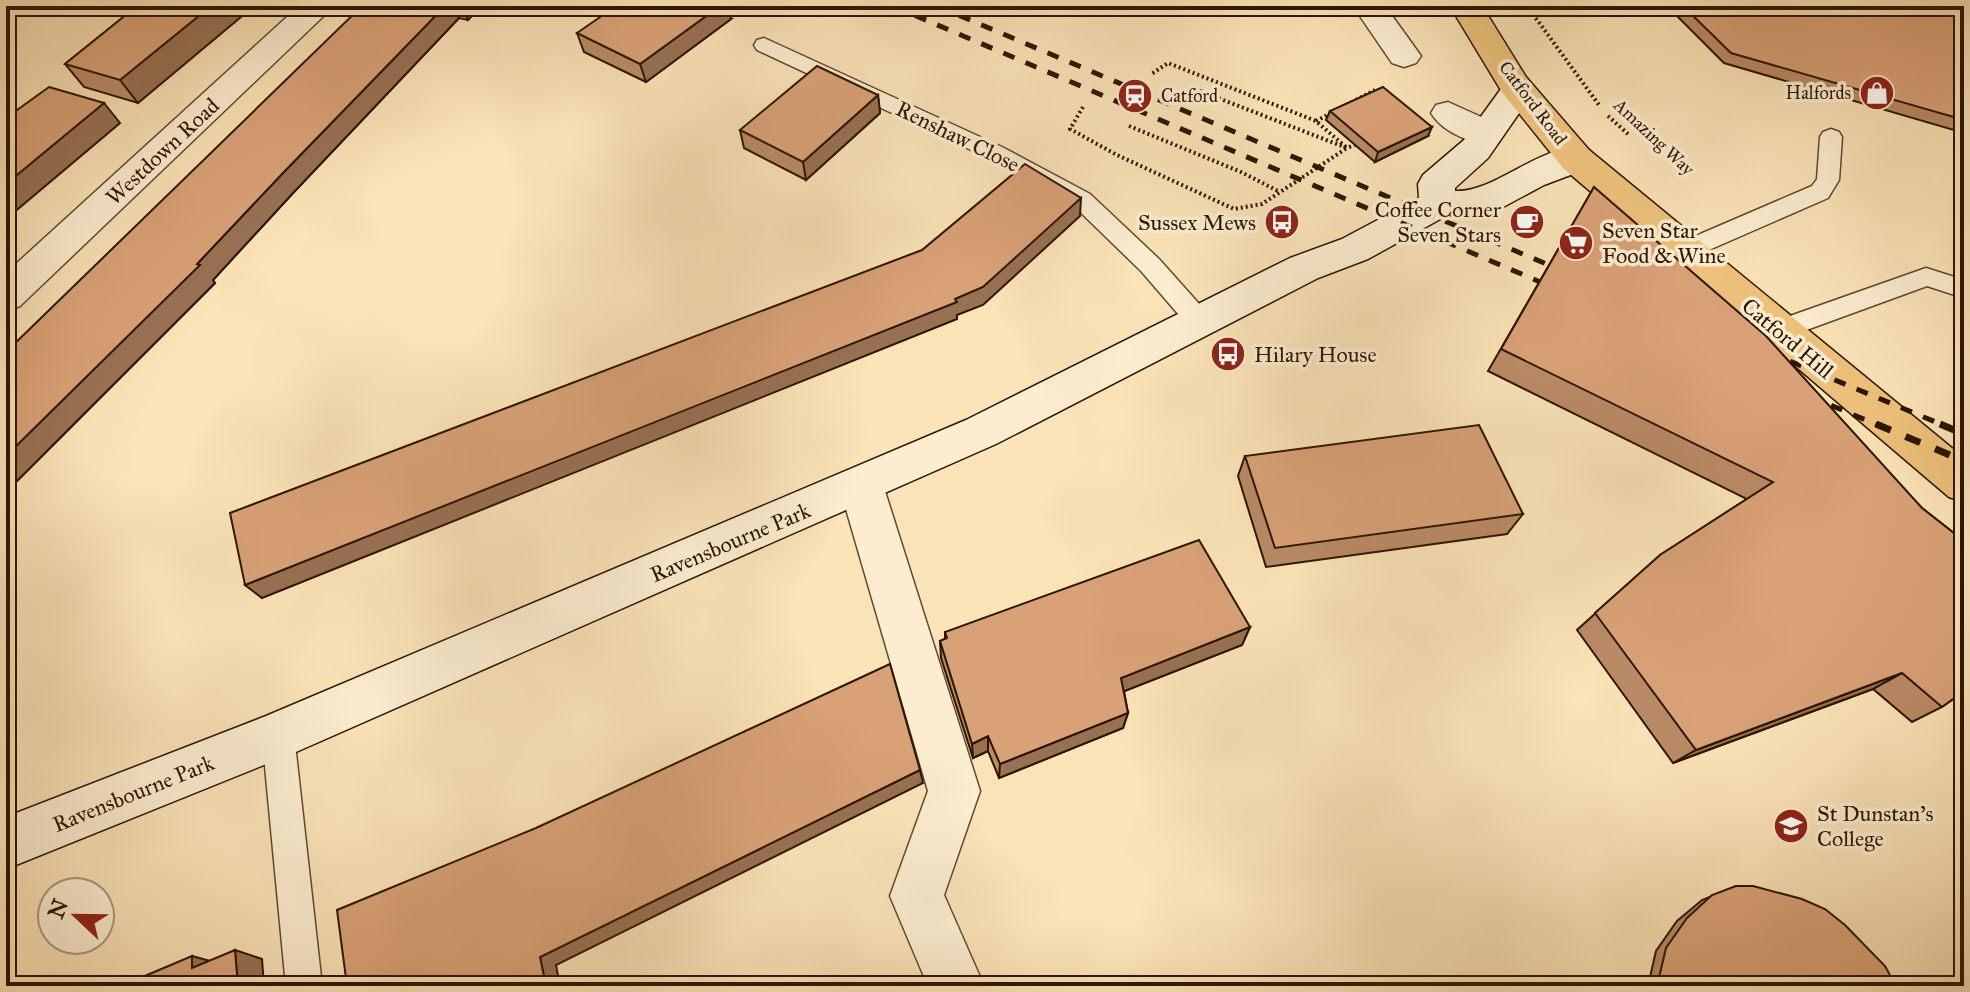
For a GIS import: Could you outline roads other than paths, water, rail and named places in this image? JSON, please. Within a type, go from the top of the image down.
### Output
[{"type":"highway","name":"Catford Road","points":[[1466,6],[1516,87],[1576,159]]},
{"type":"highway","name":"Catford Hill","points":[[1576,159],[1964,484]]},
{"type":"street","name":"Westdown Road","points":[[6,296],[318,6]]},
{"type":"street","points":[[1369,6],[1404,56]]},
{"type":"street","points":[[1438,204],[1436,184],[1476,149],[1516,87]]},
{"type":"street","points":[[1448,113],[1487,133]]},
{"type":"street","name":"Ravensbourne Park","points":[[6,843],[278,735],[981,432],[1304,268],[1355,249],[1438,204],[1477,205],[1531,176],[1576,159]]},
{"type":"street","points":[[861,485],[954,791],[917,896],[956,986]]},
{"type":"lane","name":"Renshaw Close","points":[[764,45],[994,152],[1082,200],[1150,265],[1200,322]]},
{"type":"lane","points":[[1686,250],[1820,192],[1828,180],[1831,137]]},
{"type":"lane","points":[[1779,330],[1926,277],[1964,289]]},
{"type":"lane","points":[[278,735],[304,986]]},
{"type":"railway","points":[[893,6],[1559,290]]},
{"type":"railway","points":[[937,6],[1570,274]]},
{"type":"railway","points":[[1768,352],[1945,426]]},
{"type":"railway","points":[[1809,396],[1880,426]]},
{"type":"railway","points":[[1876,424],[1964,461]]},
{"type":"railway","points":[[1940,424],[1964,434]]},
{"type":"place","name":"Halfords","points":[[1877,93]]},
{"type":"place","name":"Catford","points":[[1135,96]]},
{"type":"place","name":"Sussex Mews","points":[[1282,222]]},
{"type":"place","name":"Coffee Corner Seven Stars","points":[[1527,222]]},
{"type":"place","name":"Seven Star Food & Wine","points":[[1576,243]]},
{"type":"place","name":"Hilary House","points":[[1228,354]]},
{"type":"place","name":"St Dunstan's College","points":[[1791,826]]}]
